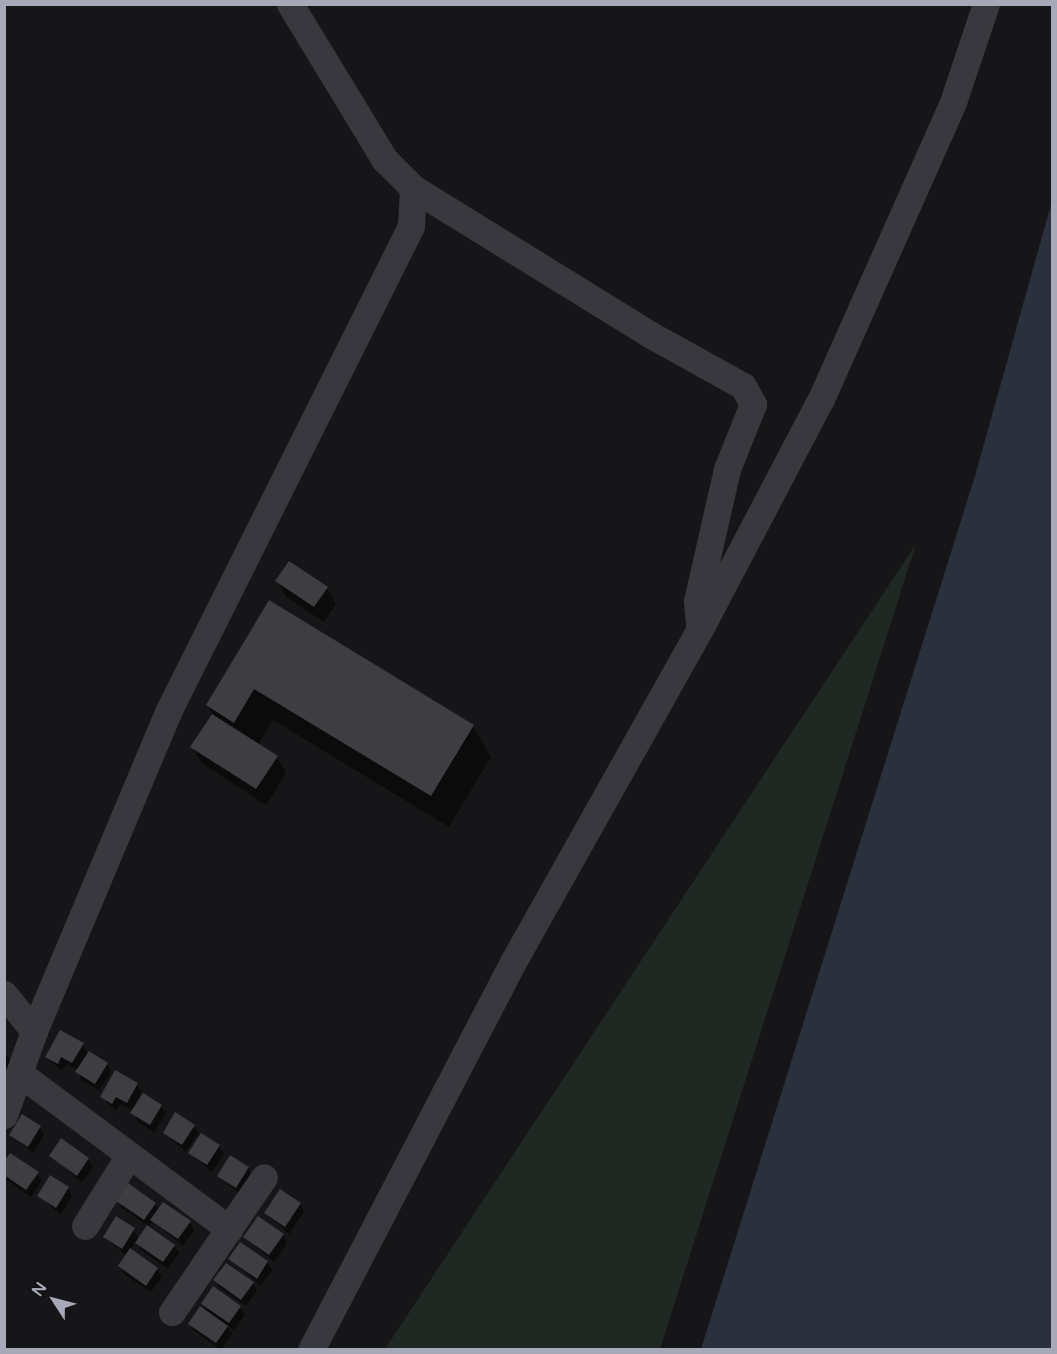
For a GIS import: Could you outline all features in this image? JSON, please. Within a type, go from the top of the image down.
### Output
[{"type":"street","points":[[290,4],[385,160],[413,188],[651,334],[743,386],[753,404],[728,469],[720,502],[697,601],[700,629]]},
{"type":"street","points":[[311,1350],[513,962],[700,629],[821,399],[953,102],[986,4]]},
{"type":"street","points":[[4,1114],[34,1031],[168,712],[411,226],[413,188]]},
{"type":"street","points":[[4,994],[34,1031]]},
{"type":"street","points":[[19,1073],[229,1229]]},
{"type":"street","points":[[85,1226],[129,1155]]},
{"type":"street","points":[[172,1311],[264,1177]]},
{"type":"shaded area","points":[[1052,201],[1052,1349],[701,1349],[975,476]]},
{"type":"shaded area","points":[[916,544],[660,1349],[385,1349]]},
{"type":"building","points":[[289,561],[328,587],[314,607],[275,581]]},
{"type":"building","points":[[269,600],[474,725],[431,796],[254,689],[234,723],[206,705]]},
{"type":"building","points":[[212,714],[278,756],[256,789],[190,747]]},
{"type":"building","points":[[60,1030],[84,1043],[72,1063],[61,1057],[58,1064],[45,1057]]},
{"type":"building","points":[[89,1051],[108,1063],[95,1084],[75,1072]]},
{"type":"building","points":[[115,1070],[138,1083],[127,1103],[116,1097],[112,1104],[100,1097]]},
{"type":"building","points":[[143,1093],[162,1105],[150,1125],[130,1113]]},
{"type":"building","points":[[175,1112],[195,1125],[182,1145],[163,1133]]},
{"type":"building","points":[[22,1114],[41,1126],[28,1147],[9,1135]]},
{"type":"building","points":[[201,1133],[220,1145],[207,1165],[188,1153]]},
{"type":"building","points":[[61,1138],[89,1158],[77,1176],[49,1156]]},
{"type":"building","points":[[10,1153],[39,1172],[26,1190],[4,1175],[4,1161]]},
{"type":"building","points":[[230,1155],[249,1167],[236,1188],[217,1176]]},
{"type":"building","points":[[50,1175],[69,1187],[56,1208],[37,1196]]},
{"type":"building","points":[[128,1183],[156,1203],[144,1220],[116,1201]]},
{"type":"building","points":[[280,1189],[301,1203],[285,1227],[264,1213]]},
{"type":"building","points":[[163,1202],[191,1221],[178,1239],[150,1220]]},
{"type":"building","points":[[116,1216],[135,1228],[122,1249],[103,1237]]},
{"type":"building","points":[[258,1216],[284,1234],[269,1255],[243,1237]]},
{"type":"building","points":[[147,1225],[175,1245],[163,1262],[135,1243]]},
{"type":"building","points":[[240,1242],[268,1261],[257,1279],[228,1259]]},
{"type":"building","points":[[130,1248],[158,1268],[146,1286],[118,1266]]},
{"type":"building","points":[[226,1263],[254,1282],[241,1300],[213,1280]]},
{"type":"building","points":[[213,1286],[241,1306],[229,1323],[201,1304]]},
{"type":"building","points":[[200,1306],[228,1326],[216,1343],[188,1324]]}]
